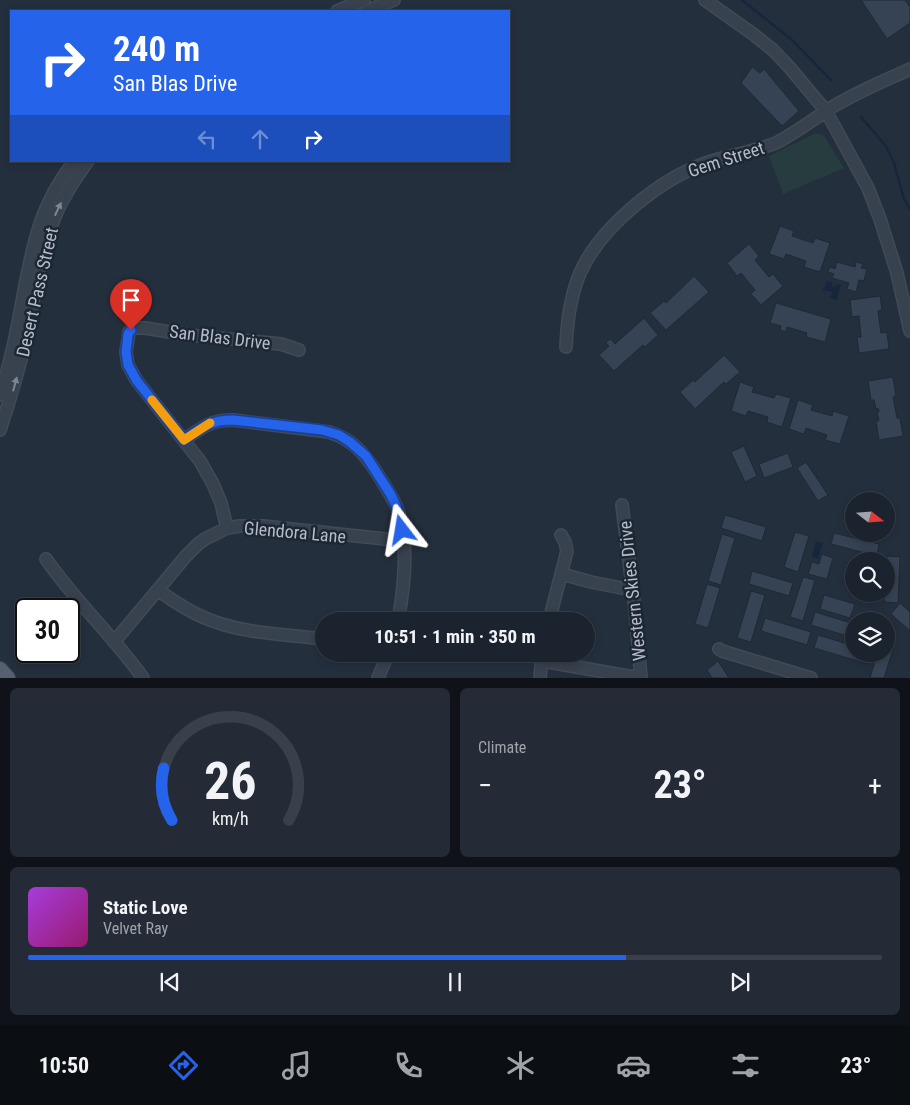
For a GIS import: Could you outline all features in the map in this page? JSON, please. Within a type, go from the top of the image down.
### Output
[{"type":"main road","points":[[0,669],[8,678]]},
{"type":"street","points":[[339,10],[364,0]]},
{"type":"street","points":[[369,10],[394,0]]},
{"type":"street","points":[[705,0],[773,50],[826,111],[868,188],[880,219],[897,273],[910,331]]},
{"type":"street","name":"Gem Street","points":[[566,347],[567,320],[580,273],[590,255],[605,235],[646,197],[674,178],[708,162],[769,146],[786,138],[826,111],[860,92],[910,69]]},
{"type":"street","name":"Desert Pass Street","points":[[0,430],[14,387],[33,248],[49,201],[73,162]]},
{"type":"street","name":"Desert Pass Street","points":[[0,395],[21,336],[51,226],[73,182],[87,162]]},
{"type":"street","name":"San Blas Drive","points":[[227,528],[221,503],[200,461],[137,381],[128,365],[126,352],[128,334],[136,328],[145,328],[188,335],[281,344],[299,350]]},
{"type":"street","points":[[184,440],[208,424],[233,420],[322,430],[339,435],[350,442],[366,456],[391,495],[397,508],[404,541],[400,612]]},
{"type":"street","name":"Western Skies Drive","points":[[622,505],[635,609],[641,677]]},
{"type":"street","name":"Glendora Lane","points":[[114,642],[186,556],[205,539],[227,528],[263,526],[404,541]]},
{"type":"street","points":[[551,612],[567,552],[561,535]]},
{"type":"street","points":[[46,559],[58,577],[143,678]]},
{"type":"street","points":[[562,574],[632,590]]},
{"type":"street","points":[[158,590],[194,613],[221,624],[243,629],[315,638]]},
{"type":"street","points":[[719,648],[722,651],[811,678]]},
{"type":"street","points":[[378,678],[385,662]]},
{"type":"street","points":[[540,678],[542,662]]},
{"type":"street","points":[[565,662],[628,676],[641,677]]},
{"type":"green space","points":[[816,133],[824,136],[844,168],[783,194],[769,156]]},
{"type":"water","points":[[826,281],[832,282],[832,286],[835,287],[836,284],[841,285],[837,300],[830,298],[832,292],[823,290]]},
{"type":"water","points":[[816,541],[823,543],[818,559],[812,557]]},
{"type":"building","points":[[861,0],[905,0],[910,7],[910,23],[887,39]]},
{"type":"building","points":[[752,67],[760,73],[764,69],[799,111],[782,126],[741,83]]},
{"type":"building","points":[[780,226],[794,231],[792,236],[813,243],[815,238],[830,243],[820,272],[804,267],[806,261],[786,254],[784,259],[769,254]]},
{"type":"building","points":[[749,244],[759,256],[755,260],[769,277],[773,274],[783,286],[761,305],[751,294],[755,290],[741,273],[737,276],[727,263]]},
{"type":"building","points":[[837,262],[855,267],[856,262],[863,264],[861,268],[867,269],[864,281],[859,280],[856,292],[847,289],[849,283],[832,278],[834,274],[828,272],[830,267],[835,269]]},
{"type":"building","points":[[694,276],[709,292],[666,330],[650,313],[664,301],[666,303]]},
{"type":"building","points":[[880,296],[882,310],[878,311],[881,333],[887,332],[889,349],[859,353],[857,337],[861,337],[859,316],[852,317],[850,300]]},
{"type":"building","points":[[776,303],[831,319],[825,342],[806,337],[807,333],[787,327],[786,332],[780,330],[781,326],[770,323]]},
{"type":"building","points":[[644,318],[658,335],[645,347],[643,345],[614,371],[599,355],[609,346],[606,343],[610,339],[615,344]]},
{"type":"building","points":[[724,355],[740,372],[726,384],[724,382],[695,409],[680,392],[693,380],[695,382]]},
{"type":"building","points":[[893,377],[896,396],[893,397],[897,418],[900,418],[903,436],[879,440],[876,422],[879,420],[877,413],[879,412],[878,408],[876,409],[874,400],[871,400],[868,381]]},
{"type":"building","points":[[740,382],[754,387],[752,392],[774,398],[776,394],[791,398],[782,427],[767,422],[768,417],[748,411],[746,416],[731,411]]},
{"type":"building","points":[[798,400],[813,405],[811,410],[832,416],[833,411],[849,416],[840,444],[825,440],[827,435],[806,428],[804,434],[789,429]]},
{"type":"building","points":[[744,446],[757,476],[745,482],[731,452]]},
{"type":"building","points":[[788,453],[793,467],[764,478],[759,464]]},
{"type":"building","points":[[806,462],[828,495],[818,501],[797,468]]},
{"type":"building","points":[[725,515],[766,527],[762,541],[721,528]]},
{"type":"building","points":[[795,532],[809,536],[798,572],[784,567]]},
{"type":"building","points":[[834,533],[845,536],[845,542],[871,542],[879,544],[878,552],[862,552],[831,544]]},
{"type":"building","points":[[722,534],[735,538],[721,585],[708,581]]},
{"type":"building","points":[[822,554],[833,558],[827,579],[808,574],[812,562],[819,564]]},
{"type":"building","points":[[895,557],[900,557],[898,603],[884,602],[895,602]]},
{"type":"building","points":[[752,571],[793,583],[789,596],[749,584]]},
{"type":"building","points":[[803,577],[815,580],[803,621],[790,617]]},
{"type":"building","points":[[707,584],[720,588],[708,628],[695,624]]},
{"type":"building","points":[[751,591],[765,595],[751,642],[737,638]]},
{"type":"building","points":[[824,595],[855,604],[852,612],[845,612],[845,616],[820,609]]},
{"type":"building","points":[[900,603],[910,612],[910,631],[895,618],[895,612],[893,612]]},
{"type":"building","points":[[815,612],[845,621],[845,635],[811,625]]},
{"type":"building","points":[[765,618],[811,632],[807,645],[761,631]]},
{"type":"building","points":[[818,635],[845,643],[845,657],[814,648]]},
{"type":"building","points":[[718,661],[729,678],[712,678],[707,670]]},
{"type":"building","points":[[875,662],[889,662],[884,678],[870,678]]},
{"type":"waterway","points":[[742,0],[792,40],[831,80]]},
{"type":"waterway","points":[[861,117],[886,146],[894,163],[904,199],[910,209]]},
{"type":"slow traffic","points":[[152,400],[184,440],[210,423]]},
{"type":"route","points":[[131,330],[128,334],[126,352],[128,365],[137,381],[184,440],[208,424],[224,420],[322,430],[339,435],[366,456],[391,495],[397,508],[402,530]]}]
